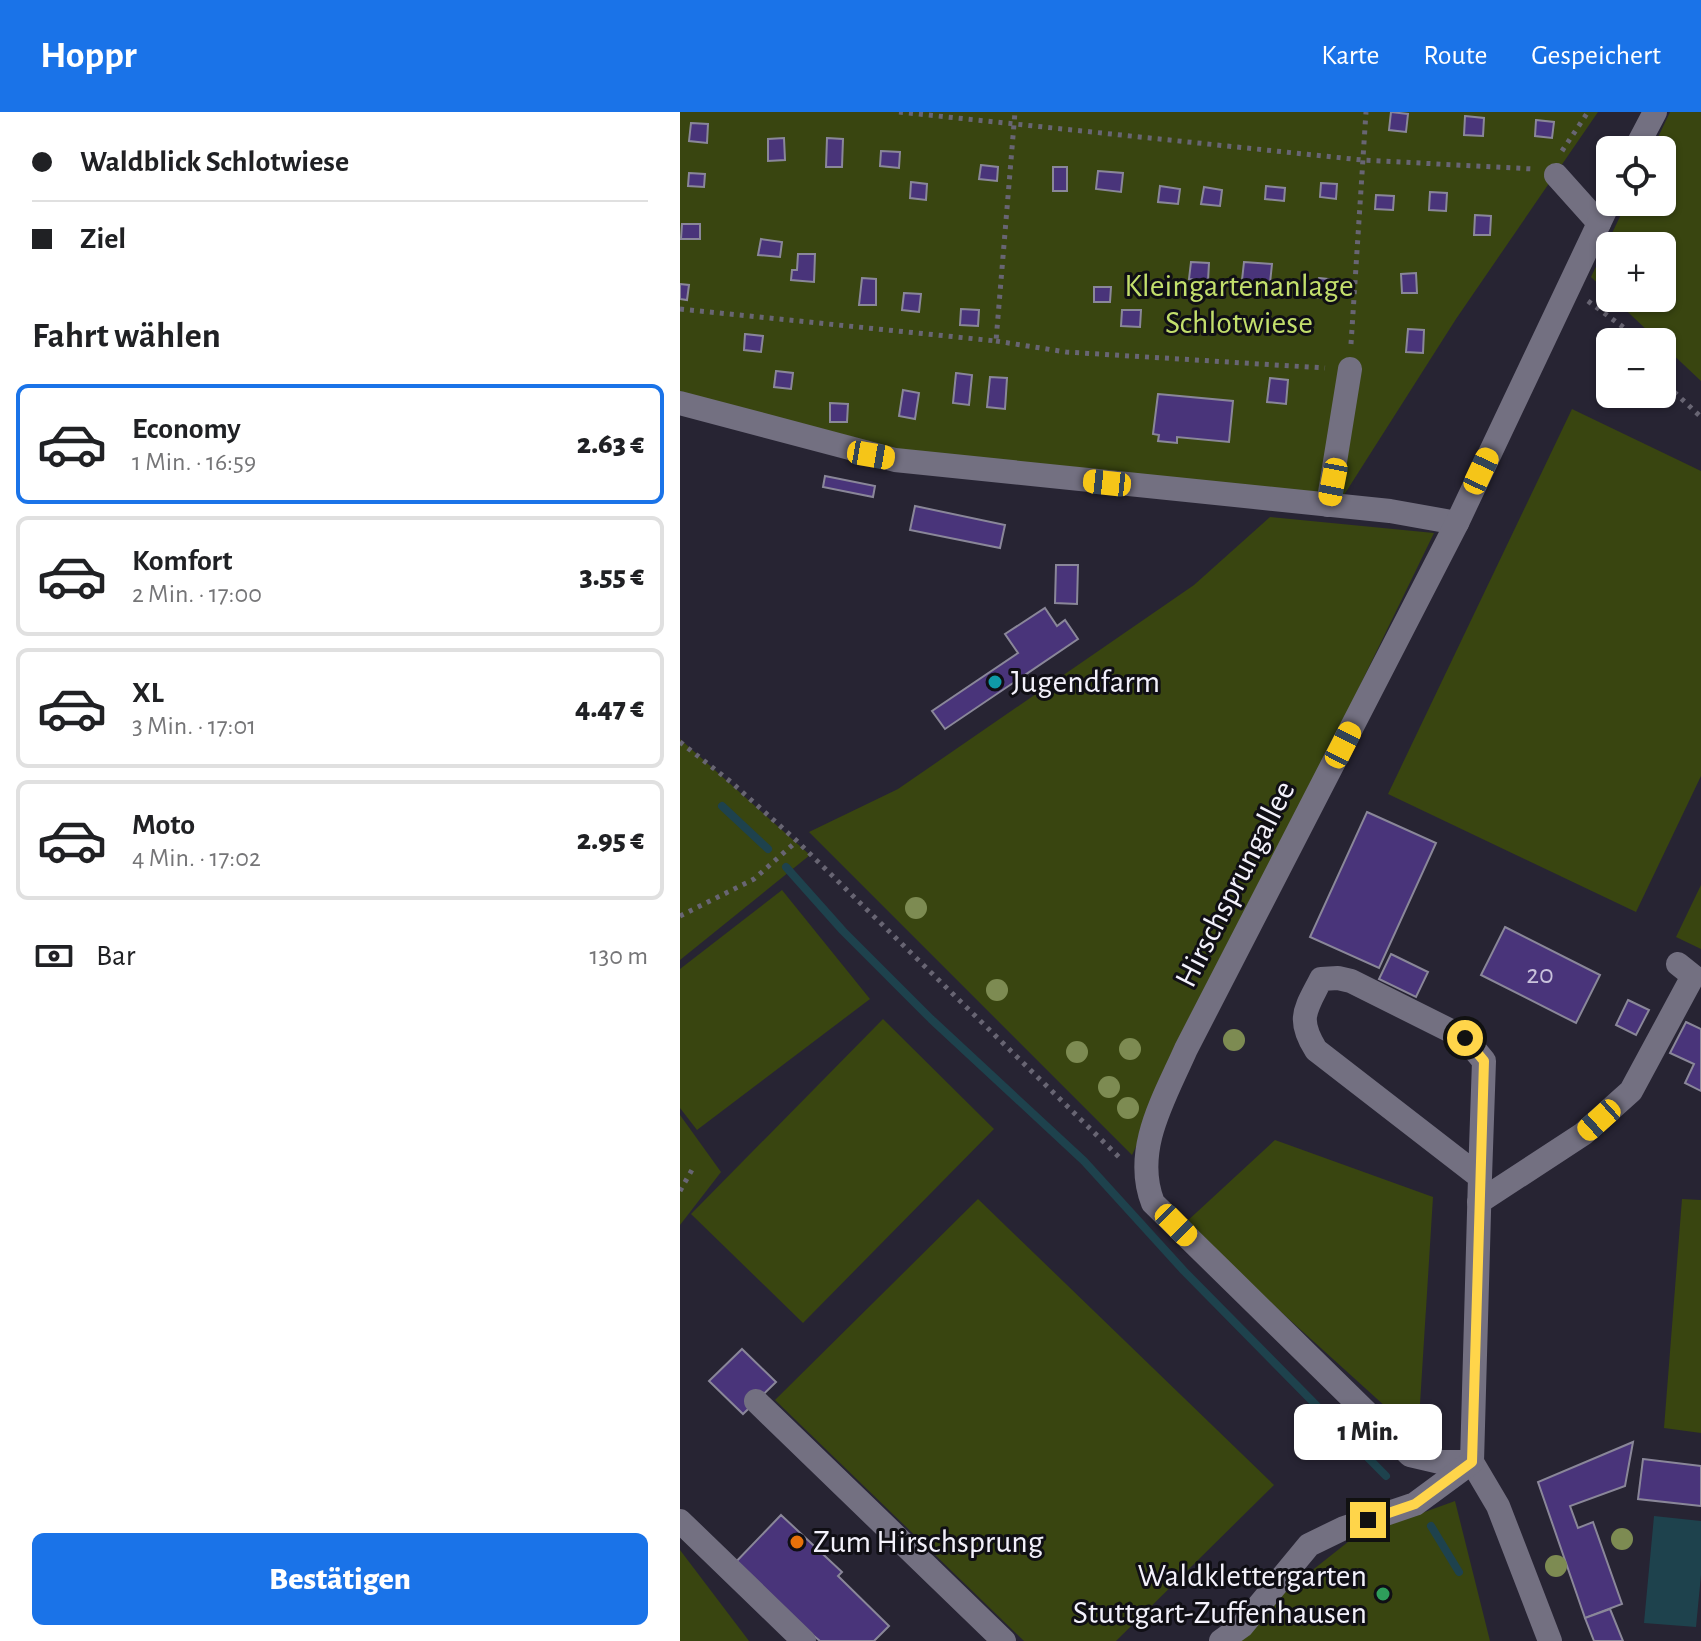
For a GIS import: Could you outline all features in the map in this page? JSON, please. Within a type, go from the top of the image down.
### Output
[{"type":"street","points":[[1642,136],[1655,112]]},
{"type":"street","points":[[1552,173],[1599,223]]},
{"type":"street","name":"Hirschsprungallee","points":[[1145,1172],[1155,1119],[1186,1049],[1457,523],[1602,216]]},
{"type":"street","points":[[1328,505],[1350,369]]},
{"type":"street","points":[[680,403],[895,460],[1390,511],[1457,523]]},
{"type":"street","points":[[1479,1202],[1583,1134],[1631,1091],[1693,976],[1678,964]]},
{"type":"street","points":[[1480,1177],[1316,1050],[1305,1032],[1305,1012],[1321,979],[1351,981],[1465,1038],[1484,1061],[1472,1462],[1498,1506],[1550,1641]]},
{"type":"street","points":[[1145,1172],[1153,1203],[1410,1455],[1440,1462],[1472,1462]]},
{"type":"street","points":[[756,1401],[1004,1641]]},
{"type":"street","points":[[1221,1641],[1242,1626],[1309,1545],[1344,1528],[1415,1504],[1472,1462]]},
{"type":"street","points":[[680,1521],[804,1641]]},
{"type":"path","points":[[899,112],[1362,160],[1552,173],[1588,112]]},
{"type":"path","points":[[996,341],[1015,112]]},
{"type":"path","points":[[680,309],[996,341],[1066,352],[1350,369],[1366,112]]},
{"type":"path","points":[[1567,287],[1624,328]]},
{"type":"path","points":[[1676,394],[1701,417]]},
{"type":"path","points":[[680,742],[731,782],[797,841],[1115,1155],[1145,1172]]},
{"type":"path","points":[[680,916],[754,879],[797,841]]},
{"type":"path","points":[[680,1191],[693,1168]]},
{"type":"green space","name":"Kleingartenanlage Schlotwiese","points":[[680,112],[1598,112],[1456,319],[1344,495],[871,455],[680,391]]},
{"type":"green space","points":[[1670,112],[1701,112],[1701,381],[1676,357],[1676,328],[1645,328],[1628,312],[1676,312],[1676,232],[1613,232],[1620,216],[1676,216],[1676,136],[1659,136]]},
{"type":"green space","points":[[1572,409],[1701,471],[1701,776],[1636,912],[1388,794]]},
{"type":"green space","points":[[1270,517],[1434,533],[1132,1155],[809,832],[898,789],[1194,585]]},
{"type":"green space","points":[[680,739],[810,855],[680,960]]},
{"type":"green space","points":[[1701,885],[1701,949],[1676,937]]},
{"type":"green space","points":[[782,890],[870,999],[697,1130],[680,1108],[680,969]]},
{"type":"green space","points":[[883,1019],[994,1129],[803,1323],[691,1214]]},
{"type":"green space","points":[[680,1115],[721,1172],[680,1225]]},
{"type":"green space","points":[[1275,1140],[1433,1197],[1418,1436],[1184,1224]]},
{"type":"green space","points":[[978,1199],[1274,1485],[1116,1641],[1024,1641],[775,1400]]},
{"type":"green space","points":[[1682,1199],[1701,1200],[1701,1433],[1664,1428]]},
{"type":"green space","name":"Waldklettergarten Stuttgart-Zuffenhausen","points":[[1455,1501],[1490,1641],[1223,1641],[1353,1538]]},
{"type":"green space","points":[[680,1550],[749,1641],[680,1641]]},
{"type":"water","points":[[1654,1516],[1701,1521],[1701,1575],[1696,1627],[1644,1623]]},
{"type":"building","points":[[1391,112],[1408,114],[1406,132],[1389,130]]},
{"type":"building","points":[[1465,116],[1484,118],[1483,136],[1464,135]]},
{"type":"building","points":[[1536,120],[1554,122],[1552,138],[1535,136]]},
{"type":"building","points":[[691,123],[708,124],[707,143],[689,141]]},
{"type":"building","points":[[784,138],[785,160],[768,161],[768,139]]},
{"type":"building","points":[[827,138],[843,139],[842,167],[826,167]]},
{"type":"building","points":[[881,151],[900,152],[899,168],[880,166]]},
{"type":"building","points":[[981,165],[998,167],[997,181],[979,179]]},
{"type":"building","points":[[1053,167],[1067,167],[1067,191],[1053,191]]},
{"type":"building","points":[[1098,171],[1123,173],[1121,192],[1096,189]]},
{"type":"building","points":[[689,173],[705,174],[704,187],[688,186]]},
{"type":"building","points":[[911,182],[927,184],[926,200],[910,198]]},
{"type":"building","points":[[1321,183],[1337,184],[1336,199],[1320,197]]},
{"type":"building","points":[[1160,186],[1180,189],[1178,204],[1158,202]]},
{"type":"building","points":[[1266,186],[1285,188],[1284,201],[1265,199]]},
{"type":"building","points":[[1204,187],[1222,190],[1220,206],[1201,204]]},
{"type":"building","points":[[1430,192],[1447,193],[1446,211],[1429,210]]},
{"type":"building","points":[[1376,195],[1394,196],[1393,210],[1375,209]]},
{"type":"building","points":[[1475,215],[1491,216],[1490,235],[1474,235]]},
{"type":"building","points":[[682,224],[700,224],[700,239],[681,239]]},
{"type":"building","points":[[761,239],[782,242],[780,257],[758,255]]},
{"type":"building","points":[[798,254],[815,254],[814,282],[791,280],[792,270],[797,270]]},
{"type":"building","points":[[1191,262],[1209,263],[1208,281],[1189,279]]},
{"type":"building","points":[[1244,262],[1272,264],[1270,283],[1242,280]]},
{"type":"building","points":[[1416,273],[1417,293],[1402,293],[1401,274]]},
{"type":"building","points":[[862,278],[876,279],[876,305],[859,305]]},
{"type":"building","points":[[1319,278],[1337,280],[1334,300],[1316,297]]},
{"type":"building","points":[[680,284],[689,285],[687,300],[680,299]]},
{"type":"building","points":[[1094,287],[1111,287],[1110,302],[1094,302]]},
{"type":"building","points":[[904,293],[921,294],[919,312],[902,310]]},
{"type":"building","points":[[961,309],[979,310],[978,326],[960,325]]},
{"type":"building","points":[[1122,310],[1141,310],[1140,327],[1121,326]]},
{"type":"building","points":[[1408,329],[1424,330],[1423,353],[1406,352]]},
{"type":"building","points":[[745,334],[763,336],[761,352],[744,350]]},
{"type":"building","points":[[776,371],[793,373],[791,389],[774,387]]},
{"type":"building","points":[[956,373],[972,375],[969,405],[953,403]]},
{"type":"building","points":[[990,377],[1007,378],[1005,409],[987,407]]},
{"type":"building","points":[[1270,378],[1288,380],[1286,404],[1267,402]]},
{"type":"building","points":[[903,390],[919,393],[915,419],[899,416]]},
{"type":"building","points":[[1158,394],[1233,401],[1229,442],[1177,437],[1177,443],[1158,441],[1159,435],[1153,434]]},
{"type":"building","points":[[830,403],[848,404],[847,422],[830,422]]},
{"type":"building","points":[[825,476],[875,486],[873,497],[823,487]]},
{"type":"building","points":[[915,506],[1005,525],[1000,548],[910,530]]},
{"type":"building","points":[[1056,565],[1078,565],[1077,604],[1055,603]]},
{"type":"building","name":"Jugendfarm","points":[[1045,608],[1057,626],[1065,620],[1078,639],[945,729],[932,711],[1018,653],[1005,634]]},
{"type":"building","points":[[1367,812],[1436,843],[1379,968],[1310,937]]},
{"type":"building","points":[[1505,927],[1600,975],[1576,1023],[1481,975]]},
{"type":"building","points":[[1391,954],[1428,972],[1416,997],[1379,979]]},
{"type":"building","points":[[1628,1000],[1649,1010],[1636,1035],[1616,1025]]},
{"type":"building","points":[[1686,1022],[1701,1029],[1701,1091],[1685,1083],[1694,1064],[1670,1053]]},
{"type":"building","points":[[742,1349],[776,1382],[743,1414],[709,1381]]},
{"type":"building","points":[[1633,1442],[1625,1486],[1570,1506],[1578,1528],[1593,1522],[1622,1604],[1585,1618],[1538,1482]]},
{"type":"building","points":[[1643,1459],[1701,1466],[1701,1506],[1638,1499]]},
{"type":"building","points":[[781,1515],[842,1572],[838,1576],[889,1626],[874,1641],[820,1641],[731,1567]]},
{"type":"building","points":[[1610,1609],[1623,1641],[1594,1641],[1585,1618]]},
{"type":"waterway","points":[[722,806],[768,849]]},
{"type":"waterway","points":[[786,867],[843,931],[931,1019],[1084,1161],[1184,1271],[1386,1476]]},
{"type":"waterway","points":[[1431,1526],[1459,1572]]},
{"type":"place","name":"Jugendfarm","points":[[995,682]]},
{"type":"place","name":"Zum Hirschsprung","points":[[797,1542]]},
{"type":"place","name":"Waldklettergarten Stuttgart-Zuffenhausen","points":[[1383,1594]]},
{"type":"route","points":[[1368,1520],[1415,1504],[1472,1462],[1484,1061],[1465,1038]]}]
